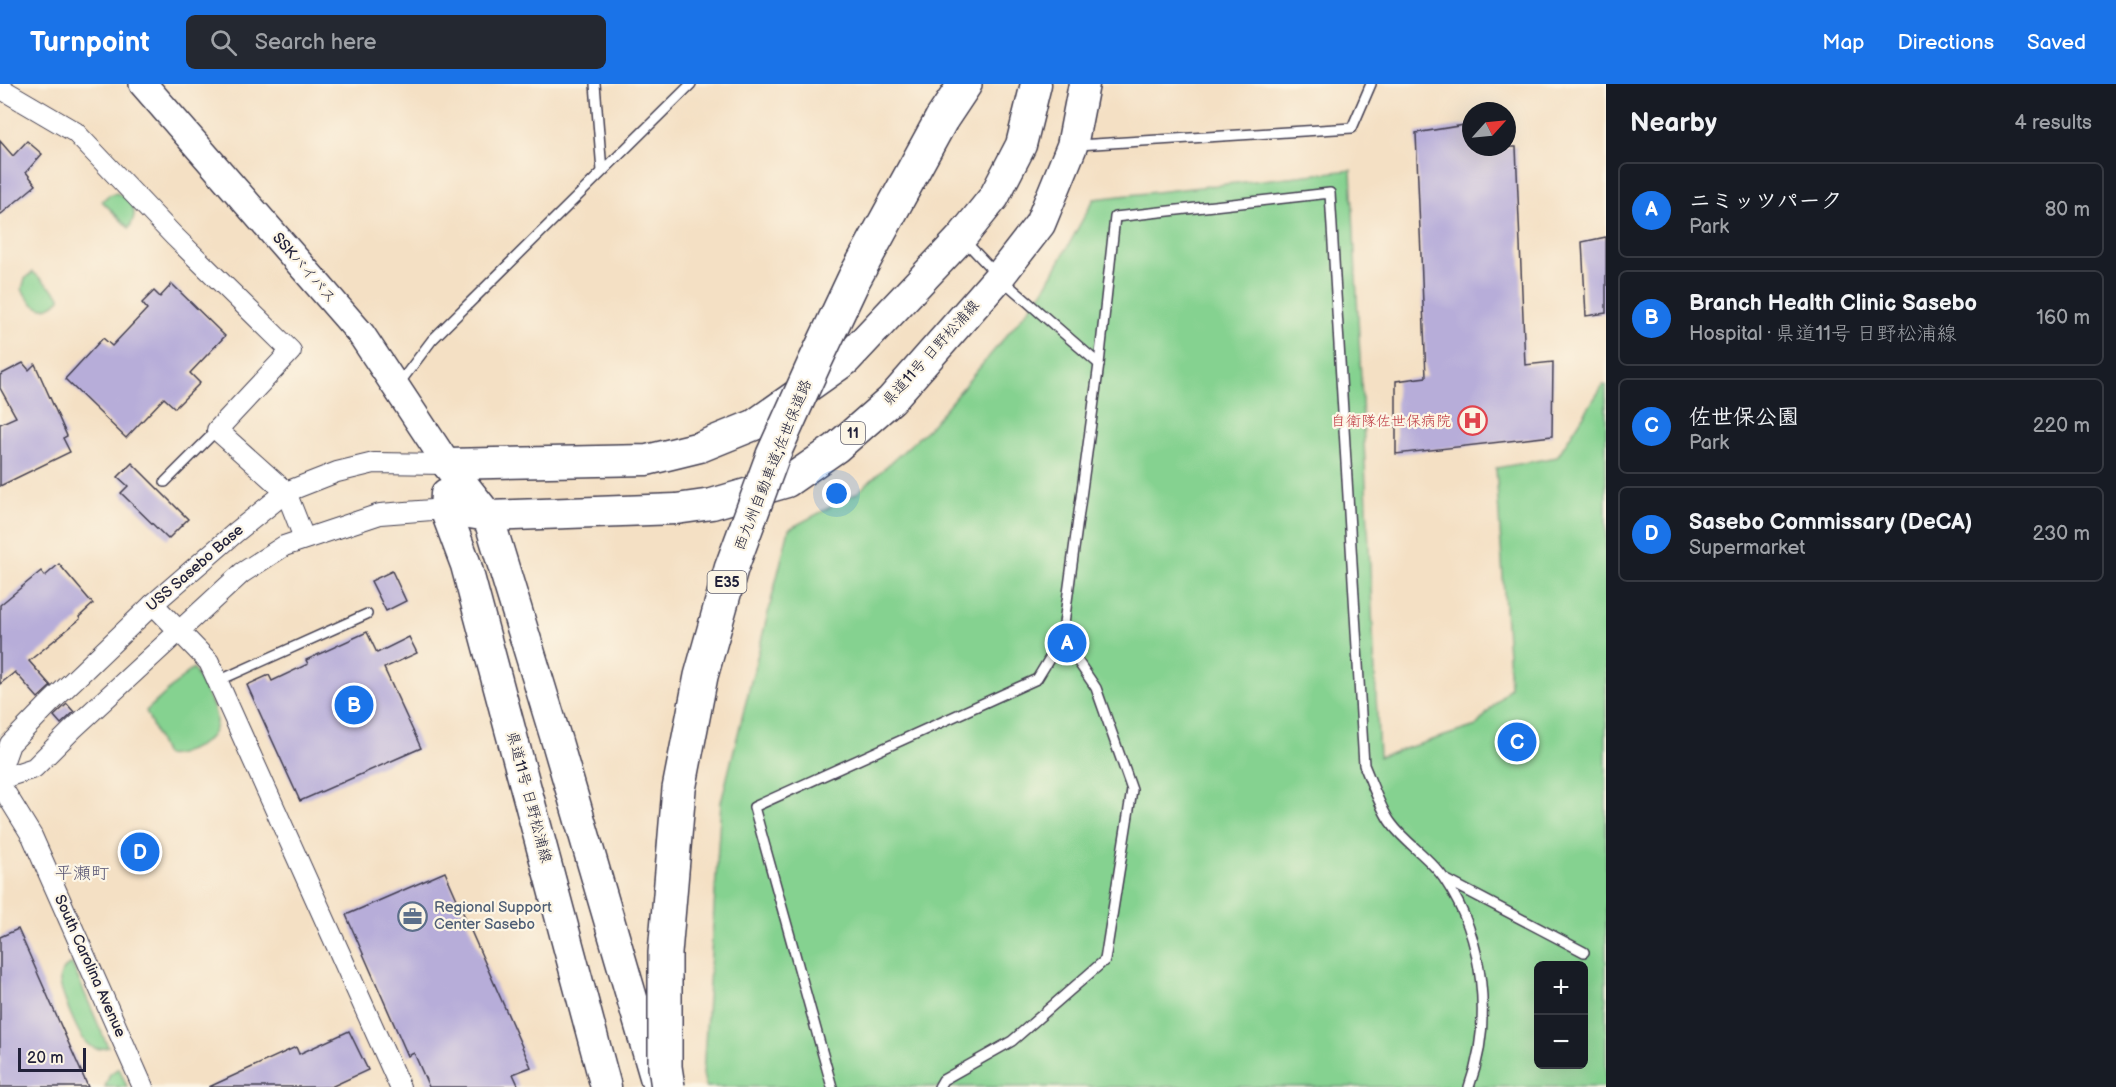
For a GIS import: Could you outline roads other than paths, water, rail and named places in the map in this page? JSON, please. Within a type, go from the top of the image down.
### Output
[{"type":"highway","name":"西九州自動車道;佐世保道路","points":[[668,1087],[665,1067],[665,953],[679,789],[701,676],[731,569],[774,455],[854,279],[961,84]]},
{"type":"highway","name":"西九州自動車道;佐世保道路","points":[[941,120],[965,84]]},
{"type":"main road","points":[[447,464],[647,460],[700,447],[754,425],[846,360],[962,238],[994,197],[1021,145],[1036,84]]},
{"type":"main road","name":"県道11号 日野松浦線","points":[[446,509],[488,516],[676,509],[712,504],[787,482],[836,448],[891,400],[999,277],[1040,224],[1072,146],[1084,84]]},
{"type":"main road","points":[[447,464],[488,516],[561,753],[658,1087]]},
{"type":"main road","name":"県道11号 日野松浦線","points":[[447,464],[446,509],[466,565],[606,1087]]},
{"type":"street","name":"SSKバイパス","points":[[143,84],[361,334],[447,464]]},
{"type":"street","points":[[0,88],[75,132],[173,235],[291,351],[217,430],[286,492],[304,538]]},
{"type":"street","name":"USS Sasebo Base","points":[[0,772],[10,744],[153,604],[286,492],[337,472],[374,463],[447,464]]},
{"type":"street","points":[[0,778],[34,768],[242,573],[284,546],[380,514],[446,509]]},
{"type":"street","points":[[153,604],[209,662],[400,1087]]},
{"type":"street","name":"South Carolina Avenue","points":[[0,784],[32,836],[143,1087]]},
{"type":"lane","points":[[595,84],[602,171]]},
{"type":"lane","points":[[397,386],[432,340],[691,84]]},
{"type":"lane","points":[[1072,146],[1352,128],[1371,84]]},
{"type":"lane","points":[[832,1087],[754,807],[1037,679],[1062,638],[1099,364],[1115,217],[1330,194],[1364,765],[1390,822],[1444,878],[1466,917],[1480,966],[1481,1032],[1469,1087]]},
{"type":"lane","points":[[962,238],[999,277],[1099,364]]},
{"type":"lane","points":[[165,482],[217,430]]},
{"type":"lane","points":[[218,681],[367,614]]},
{"type":"lane","points":[[939,1087],[943,1080],[1012,1041],[1105,960],[1132,790],[1096,688],[1062,638]]},
{"type":"lane","points":[[1444,878],[1584,952]]},
{"type":"place","name":"自衛隊佐世保病院","points":[[1472,421]]},
{"type":"place","name":"ニミッツパーク","points":[[1067,643]]},
{"type":"place","name":"Branch Health Clinic Sasebo","points":[[354,705]]},
{"type":"place","name":"佐世保公園","points":[[1517,742]]},
{"type":"place","name":"Sasebo Commissary (DeCA)","points":[[140,852]]},
{"type":"place","name":"Regional Support Center Sasebo","points":[[413,916]]},
{"type":"district","name":"平瀬町","points":[[82,873]]}]
